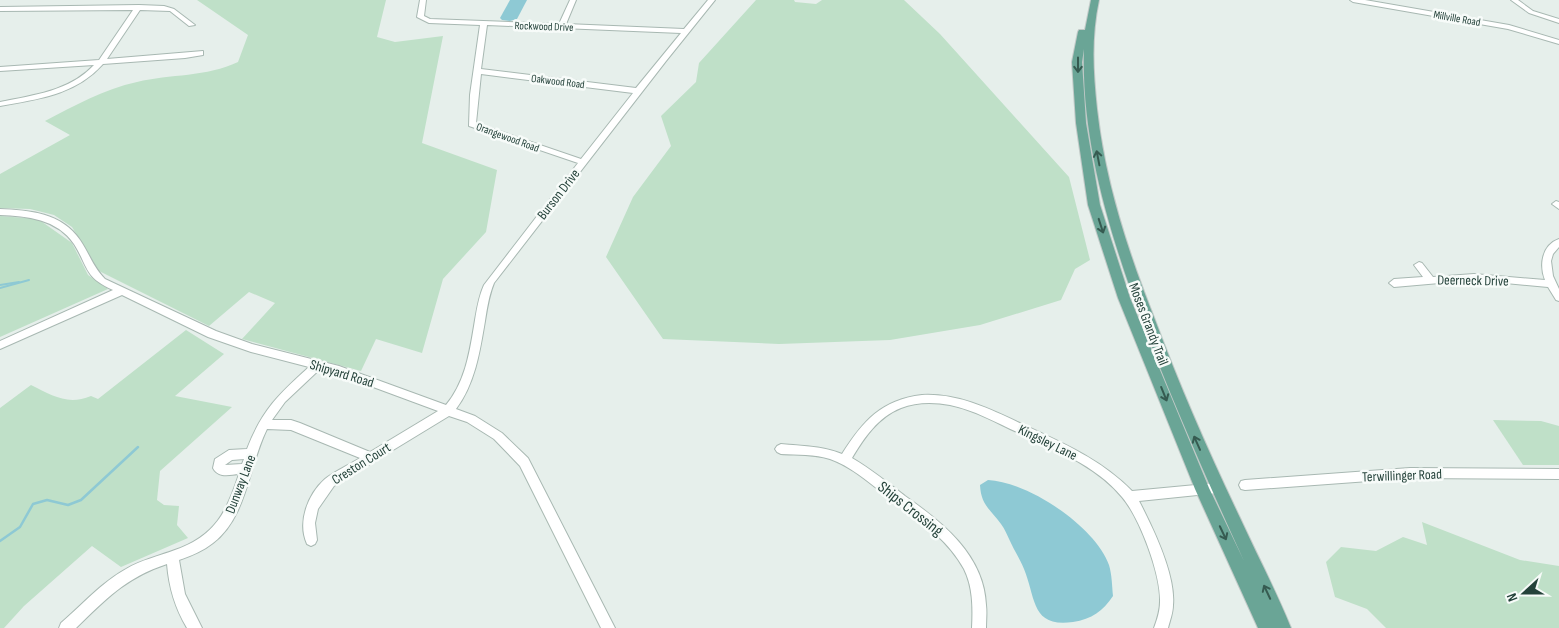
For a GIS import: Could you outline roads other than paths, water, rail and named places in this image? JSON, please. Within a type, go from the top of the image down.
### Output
[{"type":"main road","name":"Moses Grandy Trail","points":[[1088,0],[1077,62],[1082,123],[1094,205],[1124,298],[1210,488],[1267,628]]},
{"type":"main road","name":"Moses Grandy Trail","points":[[1095,0],[1088,44],[1092,127],[1106,193],[1129,272],[1184,414],[1210,488],[1283,628]]},
{"type":"street","name":"Rockwood Drive","points":[[423,0],[420,15],[424,20],[685,31]]},
{"type":"street","points":[[561,27],[573,0]]},
{"type":"street","name":"Burson Drive","points":[[448,410],[460,394],[466,380],[473,357],[488,286],[638,91],[712,0]]},
{"type":"street","name":"Millville Road","points":[[1353,0],[1504,26],[1559,42]]},
{"type":"street","points":[[1514,0],[1530,12],[1559,22]]},
{"type":"street","points":[[0,104],[51,94],[74,86],[91,75],[139,7]]},
{"type":"street","points":[[0,9],[164,8],[172,10],[191,25]]},
{"type":"street","name":"Orangewood Road","points":[[484,24],[471,121],[474,126],[583,162]]},
{"type":"street","points":[[0,69],[186,56],[200,53]]},
{"type":"street","name":"Oakwood Road","points":[[478,71],[638,91]]},
{"type":"street","name":"Shipyard Road","points":[[0,212],[34,214],[59,224],[77,242],[95,274],[102,281],[220,337],[251,348],[359,377],[448,410],[490,430],[524,462],[608,628]]},
{"type":"street","points":[[1559,242],[1551,249],[1546,261],[1547,273],[1559,297]]},
{"type":"street","points":[[1419,265],[1430,280]]},
{"type":"street","name":"Deerneck Drive","points":[[1394,283],[1494,278],[1551,284]]},
{"type":"street","points":[[0,345],[121,291]]},
{"type":"street","name":"Dunway Lane","points":[[66,628],[122,578],[198,545],[216,533],[230,513],[263,424],[274,407],[318,365]]},
{"type":"street","name":"Kingsley Lane","points":[[844,461],[866,429],[884,412],[914,400],[942,399],[980,410],[1068,451],[1102,471],[1129,497],[1137,508],[1165,579],[1167,608],[1164,627]]},
{"type":"street","name":"Creston Court","points":[[311,540],[308,521],[314,501],[320,492],[340,474],[448,410]]},
{"type":"street","points":[[263,424],[292,425],[369,457]]},
{"type":"street","name":"Ships Crossing","points":[[781,450],[813,450],[844,461],[864,472],[929,520],[954,543],[973,574],[980,602],[979,628]]},
{"type":"street","points":[[246,469],[222,470],[219,468],[219,463],[229,455],[252,453]]},
{"type":"street","name":"Terwillinger Road","points":[[1245,485],[1410,474],[1559,474]]},
{"type":"street","points":[[1129,497],[1210,488]]},
{"type":"street","points":[[172,557],[180,605],[196,628]]},
{"type":"water","points":[[510,0],[527,0],[517,19],[510,21],[502,20],[500,18]]},
{"type":"water","points":[[988,480],[1004,483],[1040,497],[1075,521],[1090,536],[1101,550],[1111,573],[1113,596],[1101,610],[1086,619],[1073,622],[1059,623],[1042,616],[1037,609],[1022,565],[1005,530],[982,497],[980,485]]},
{"type":"waterway","points":[[0,288],[29,280]]},
{"type":"waterway","points":[[0,285],[19,282]]},
{"type":"waterway","points":[[0,541],[20,527],[33,504],[47,500],[68,505],[81,500],[138,447]]}]
